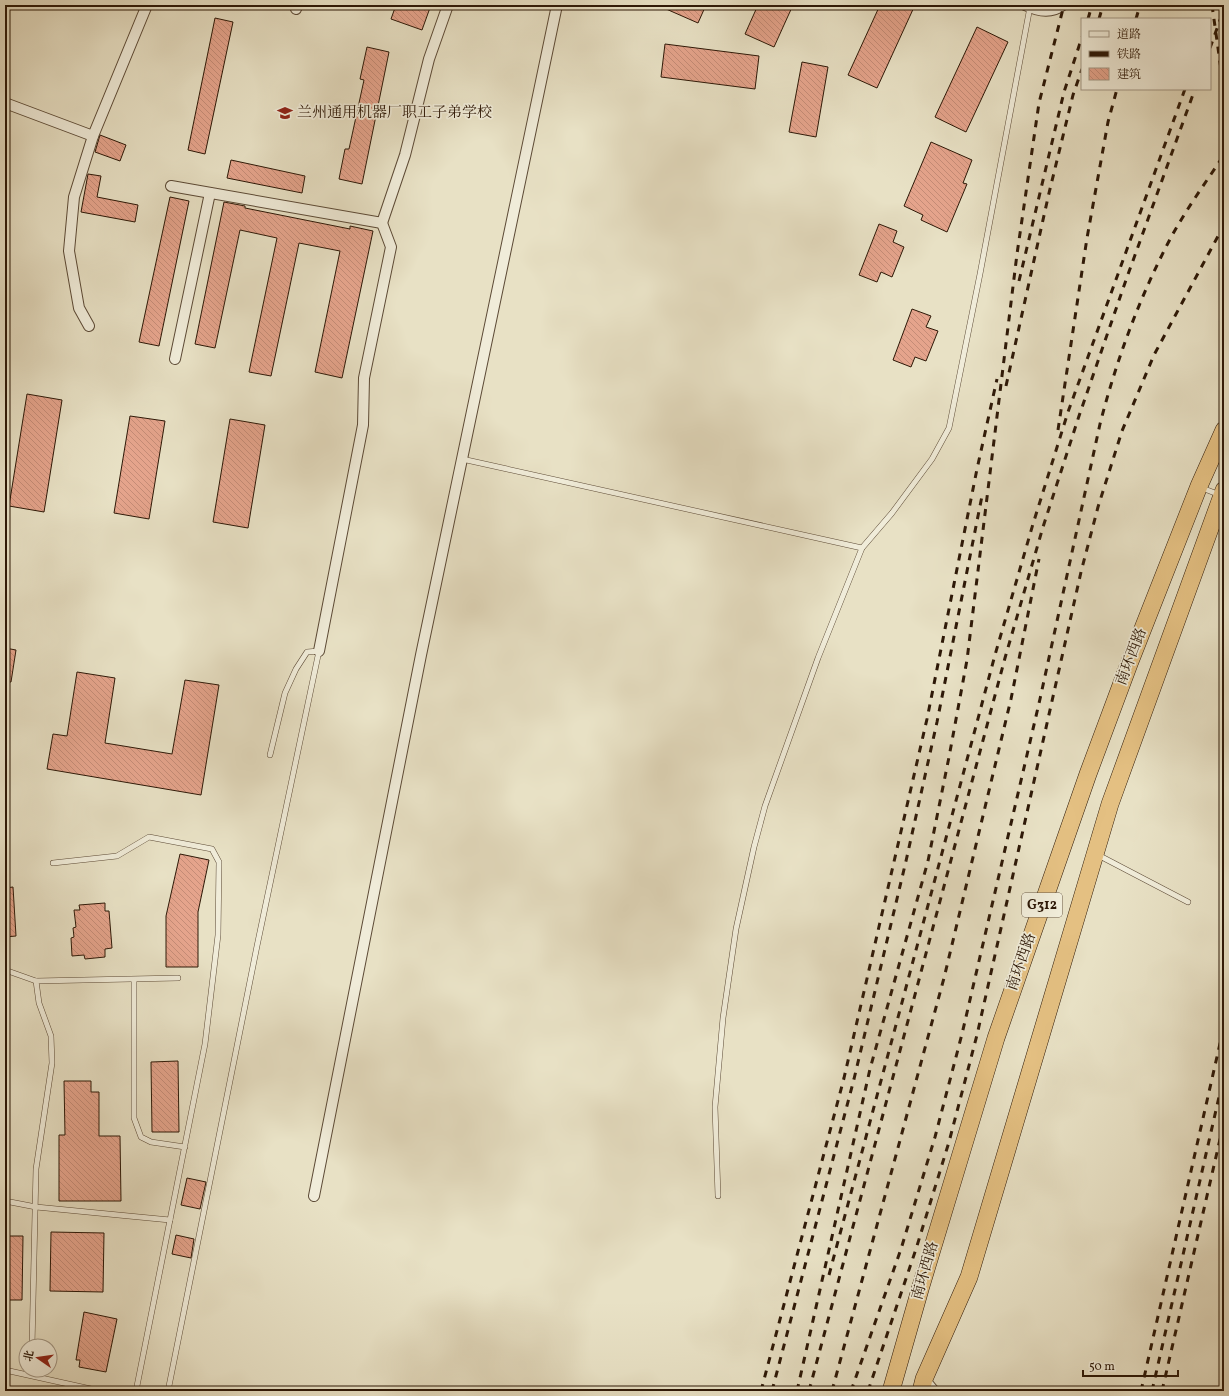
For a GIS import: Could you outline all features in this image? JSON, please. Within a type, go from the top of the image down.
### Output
[{"type":"highway","name":"南环西路","points":[[892,1391],[921,1286],[996,1038],[1129,664],[1199,486],[1224,430]]},
{"type":"highway","name":"南环西路","points":[[926,1387],[969,1277],[1110,804],[1223,493]]},
{"type":"street","points":[[89,326],[79,308],[68,251],[74,197],[93,136],[147,5]]},
{"type":"street","points":[[319,651],[363,425],[364,378],[391,246],[382,224],[405,155],[429,59],[448,5]]},
{"type":"street","points":[[314,1196],[420,662],[557,5]]},
{"type":"street","points":[[1027,6],[1039,11],[1049,11],[1063,5]]},
{"type":"street","points":[[5,102],[93,136]]},
{"type":"street","points":[[171,186],[382,224]]},
{"type":"street","points":[[175,359],[210,193]]},
{"type":"lane","points":[[718,1196],[715,1107],[718,1062],[728,973],[744,888],[765,806],[818,658],[862,548],[892,514],[932,458],[949,428],[978,282],[1027,6]]},
{"type":"lane","points":[[462,459],[862,548]]},
{"type":"lane","points":[[1199,486],[1223,493]]},
{"type":"lane","points":[[168,1391],[319,651],[307,652],[296,669],[285,693],[270,755]]},
{"type":"lane","points":[[53,863],[117,856],[149,837],[212,848],[219,862],[218,935],[205,1044],[136,1391]]},
{"type":"lane","points":[[1096,853],[1188,902]]},
{"type":"lane","points":[[5,970],[36,981],[178,978]]},
{"type":"lane","points":[[134,980],[134,1118],[141,1137],[151,1142],[185,1146]]},
{"type":"lane","points":[[32,1338],[36,1169],[52,1056],[51,1036],[39,1003],[36,981]]},
{"type":"lane","points":[[5,1201],[36,1207],[170,1220]]},
{"type":"lane","points":[[5,1370],[18,1374]]},
{"type":"lane","points":[[36,1378],[100,1391]]},
{"type":"building","points":[[396,5],[431,5],[422,30],[391,19]]},
{"type":"building","points":[[657,5],[706,5],[698,23]]},
{"type":"building","points":[[758,5],[793,5],[774,47],[745,34]]},
{"type":"building","points":[[880,5],[915,5],[877,88],[848,75]]},
{"type":"building","points":[[215,18],[233,22],[205,154],[188,150]]},
{"type":"building","points":[[977,27],[1008,42],[966,132],[935,117]]},
{"type":"building","points":[[665,44],[759,56],[755,89],[661,77]]},
{"type":"building","points":[[367,47],[389,52],[362,184],[339,179],[345,149],[349,149],[364,80],[360,79]]},
{"type":"building","points":[[802,62],[828,67],[816,137],[789,132]]},
{"type":"building","points":[[100,135],[126,145],[120,161],[95,152]]},
{"type":"building","points":[[931,142],[972,160],[963,183],[967,184],[947,232],[921,220],[923,215],[904,206]]},
{"type":"building","points":[[231,160],[305,176],[302,193],[227,178]]},
{"type":"building","points":[[88,174],[101,176],[97,197],[138,205],[135,222],[81,212]]},
{"type":"building","points":[[170,197],[189,201],[159,346],[139,342]]},
{"type":"building","points":[[224,202],[245,206],[245,208],[350,229],[350,226],[373,231],[342,378],[315,372],[340,251],[299,243],[271,376],[249,372],[277,238],[240,230],[215,348],[195,344]]},
{"type":"building","points":[[879,224],[897,231],[893,242],[904,247],[892,277],[881,272],[877,282],[859,275]]},
{"type":"building","points":[[912,309],[931,316],[926,327],[938,331],[926,361],[915,357],[911,367],[893,360]]},
{"type":"building","points":[[27,394],[62,400],[44,512],[9,506]]},
{"type":"building","points":[[130,416],[165,421],[149,519],[114,513]]},
{"type":"building","points":[[230,419],[265,425],[248,528],[213,522]]},
{"type":"building","points":[[5,648],[16,650],[11,682],[5,682]]},
{"type":"building","points":[[77,672],[115,678],[105,743],[172,754],[185,680],[219,685],[201,795],[47,769],[53,734],[67,736]]},
{"type":"building","points":[[180,854],[209,860],[198,912],[198,967],[166,967],[166,916]]},
{"type":"building","points":[[13,887],[16,936],[5,937],[5,888]]},
{"type":"building","points":[[105,903],[105,911],[109,911],[112,948],[105,949],[105,957],[85,959],[84,955],[72,956],[71,938],[74,937],[73,928],[76,927],[74,910],[80,910],[79,905]]},
{"type":"building","points":[[178,1061],[179,1132],[152,1132],[151,1062]]},
{"type":"building","points":[[64,1081],[91,1081],[91,1092],[99,1092],[99,1136],[120,1136],[121,1201],[59,1201],[59,1135],[65,1135]]},
{"type":"building","points":[[187,1178],[206,1182],[200,1209],[181,1205]]},
{"type":"building","points":[[51,1232],[104,1233],[103,1292],[50,1291]]},
{"type":"building","points":[[176,1235],[194,1239],[191,1258],[172,1254]]},
{"type":"building","points":[[5,1236],[23,1236],[22,1300],[5,1300]]},
{"type":"building","points":[[84,1312],[117,1319],[106,1372],[79,1367],[80,1360],[76,1360]]},
{"type":"railway","points":[[797,1391],[870,1069],[928,861],[949,757],[967,660],[1017,254],[1039,103],[1064,5]]},
{"type":"railway","points":[[1088,18],[1092,5]]},
{"type":"railway","points":[[1099,18],[1103,5]]},
{"type":"railway","points":[[1136,18],[1140,5]]},
{"type":"railway","points":[[1212,5],[1224,91]]},
{"type":"railway","points":[[1211,45],[1224,9]]},
{"type":"railway","points":[[1019,281],[1064,92],[1081,40]]},
{"type":"railway","points":[[1006,386],[1049,193],[1073,95],[1081,72]]},
{"type":"railway","points":[[1058,430],[1087,238],[1108,122],[1117,90]]},
{"type":"railway","points":[[829,1275],[995,655],[1033,524],[1068,412],[1185,90]]},
{"type":"railway","points":[[809,1391],[1005,658],[1043,527],[1079,416],[1126,280],[1195,90]]},
{"type":"railway","points":[[851,1391],[901,1249],[935,1137],[962,1034],[1040,699],[1100,424],[1113,378],[1128,334],[1155,268],[1186,212],[1224,155]]},
{"type":"railway","points":[[868,1391],[916,1249],[949,1142],[977,1035],[1081,572],[1098,507],[1122,431],[1154,355],[1224,225]]},
{"type":"railway","points":[[761,1391],[844,1078],[927,719],[977,469],[997,379]]},
{"type":"railway","points":[[772,1391],[854,1079],[906,861],[937,722],[982,496]]},
{"type":"railway","points":[[832,1391],[944,978],[1011,699],[1039,559]]},
{"type":"railway","points":[[1141,1391],[1224,1026]]},
{"type":"railway","points":[[1152,1391],[1224,1075]]},
{"type":"railway","points":[[1162,1391],[1224,1122]]},
{"type":"place","name":"兰州通用机器厂职工子弟学校","points":[[285,113]]}]
